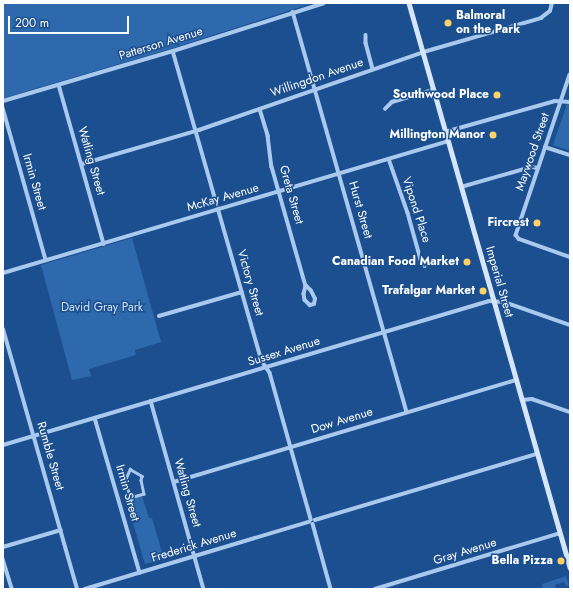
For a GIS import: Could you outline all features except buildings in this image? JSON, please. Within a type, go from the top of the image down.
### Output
[{"type":"main road","name":"Imperial Street","points":[[408,3],[570,567]]},
{"type":"street","name":"Patterson Avenue","points":[[3,101],[173,51],[324,3]]},
{"type":"street","name":"Willingdon Avenue","points":[[82,164],[196,131],[422,52],[541,18],[550,11],[552,3]]},
{"type":"street","name":"Hurst Street","points":[[293,12],[408,412]]},
{"type":"street","points":[[366,35],[366,43],[373,69]]},
{"type":"street","name":"Victory Street","points":[[173,51],[262,361],[270,373],[331,589]]},
{"type":"street","name":"Maywood Street","points":[[570,75],[516,237],[570,257]]},
{"type":"street","name":"Watling Street","points":[[59,85],[104,244]]},
{"type":"street","points":[[385,109],[392,102],[433,90]]},
{"type":"street","points":[[445,132],[561,100],[570,102]]},
{"type":"street","name":"Irmin Street","points":[[3,108],[46,260]]},
{"type":"street","name":"Greta Street","points":[[260,109],[279,192],[306,286],[311,291],[315,299],[314,304],[310,305],[305,300],[304,294],[306,286]]},
{"type":"street","name":"McKay Avenue","points":[[3,273],[448,142]]},
{"type":"street","points":[[545,147],[570,155]]},
{"type":"street","name":"Vipond Place","points":[[389,159],[408,213],[424,266]]},
{"type":"street","points":[[461,187],[531,167],[538,168]]},
{"type":"street","points":[[159,316],[242,292]]},
{"type":"street","name":"Sussex Avenue","points":[[3,445],[489,301],[504,302],[570,325]]},
{"type":"street","name":"Rumble Street","points":[[3,329],[77,589]]},
{"type":"street","name":"Dow Avenue","points":[[174,482],[516,380]]},
{"type":"street","points":[[522,400],[532,399],[570,412]]},
{"type":"street","name":"Watling Street","points":[[151,402],[204,589]]},
{"type":"street","name":"Irmin Street","points":[[95,418],[140,573]]},
{"type":"street","name":"Frederick Avenue","points":[[85,589],[537,454]]},
{"type":"street","points":[[130,469],[142,476],[141,480],[144,494],[130,498],[124,480],[130,469]]},
{"type":"street","points":[[3,547],[61,530]]},
{"type":"street","name":"Gray Avenue","points":[[375,589],[560,533]]},
{"type":"street","points":[[3,559],[12,589]]},
{"type":"green space","points":[[3,3],[313,3],[173,48],[4,98]]},
{"type":"green space","points":[[567,104],[570,105],[570,151],[553,145]]},
{"type":"green space","name":"David Gray Park","points":[[132,238],[161,342],[135,350],[136,355],[89,369],[91,376],[72,380],[41,265]]},
{"type":"green space","points":[[142,496],[149,518],[152,518],[164,559],[145,564],[133,523],[137,522],[130,499]]},
{"type":"green space","points":[[566,576],[569,585],[566,586],[564,582],[555,585],[556,589],[543,589],[542,584]]},
{"type":"place","name":"Balmoral on the Park","points":[[448,23]]},
{"type":"place","name":"Southwood Place","points":[[497,95]]},
{"type":"place","name":"Millington Manor","points":[[493,135]]},
{"type":"place","name":"Fircrest","points":[[537,223]]},
{"type":"place","name":"Canadian Food Market","points":[[467,262]]},
{"type":"place","name":"Trafalgar Market","points":[[483,291]]},
{"type":"place","name":"Bella Pizza","points":[[561,561]]}]
